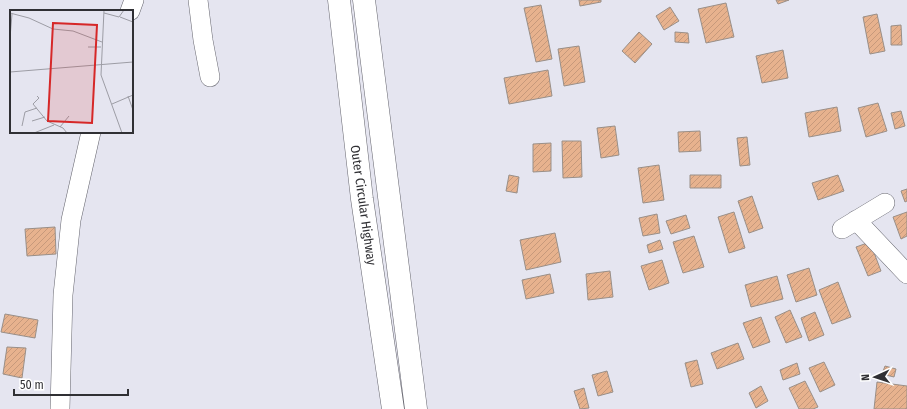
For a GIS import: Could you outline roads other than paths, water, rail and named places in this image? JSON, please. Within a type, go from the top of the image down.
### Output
[{"type":"highway","name":"Outer Circular Highway","points":[[339,0],[362,199],[393,409]]},
{"type":"highway","name":"Outer Circular Highway","points":[[364,0],[416,409]]},
{"type":"street","points":[[130,10],[134,0]]},
{"type":"street","points":[[198,0],[210,77]]},
{"type":"street","points":[[60,409],[62,295],[71,220],[91,133]]},
{"type":"street","points":[[885,203],[849,225],[907,274]]}]
